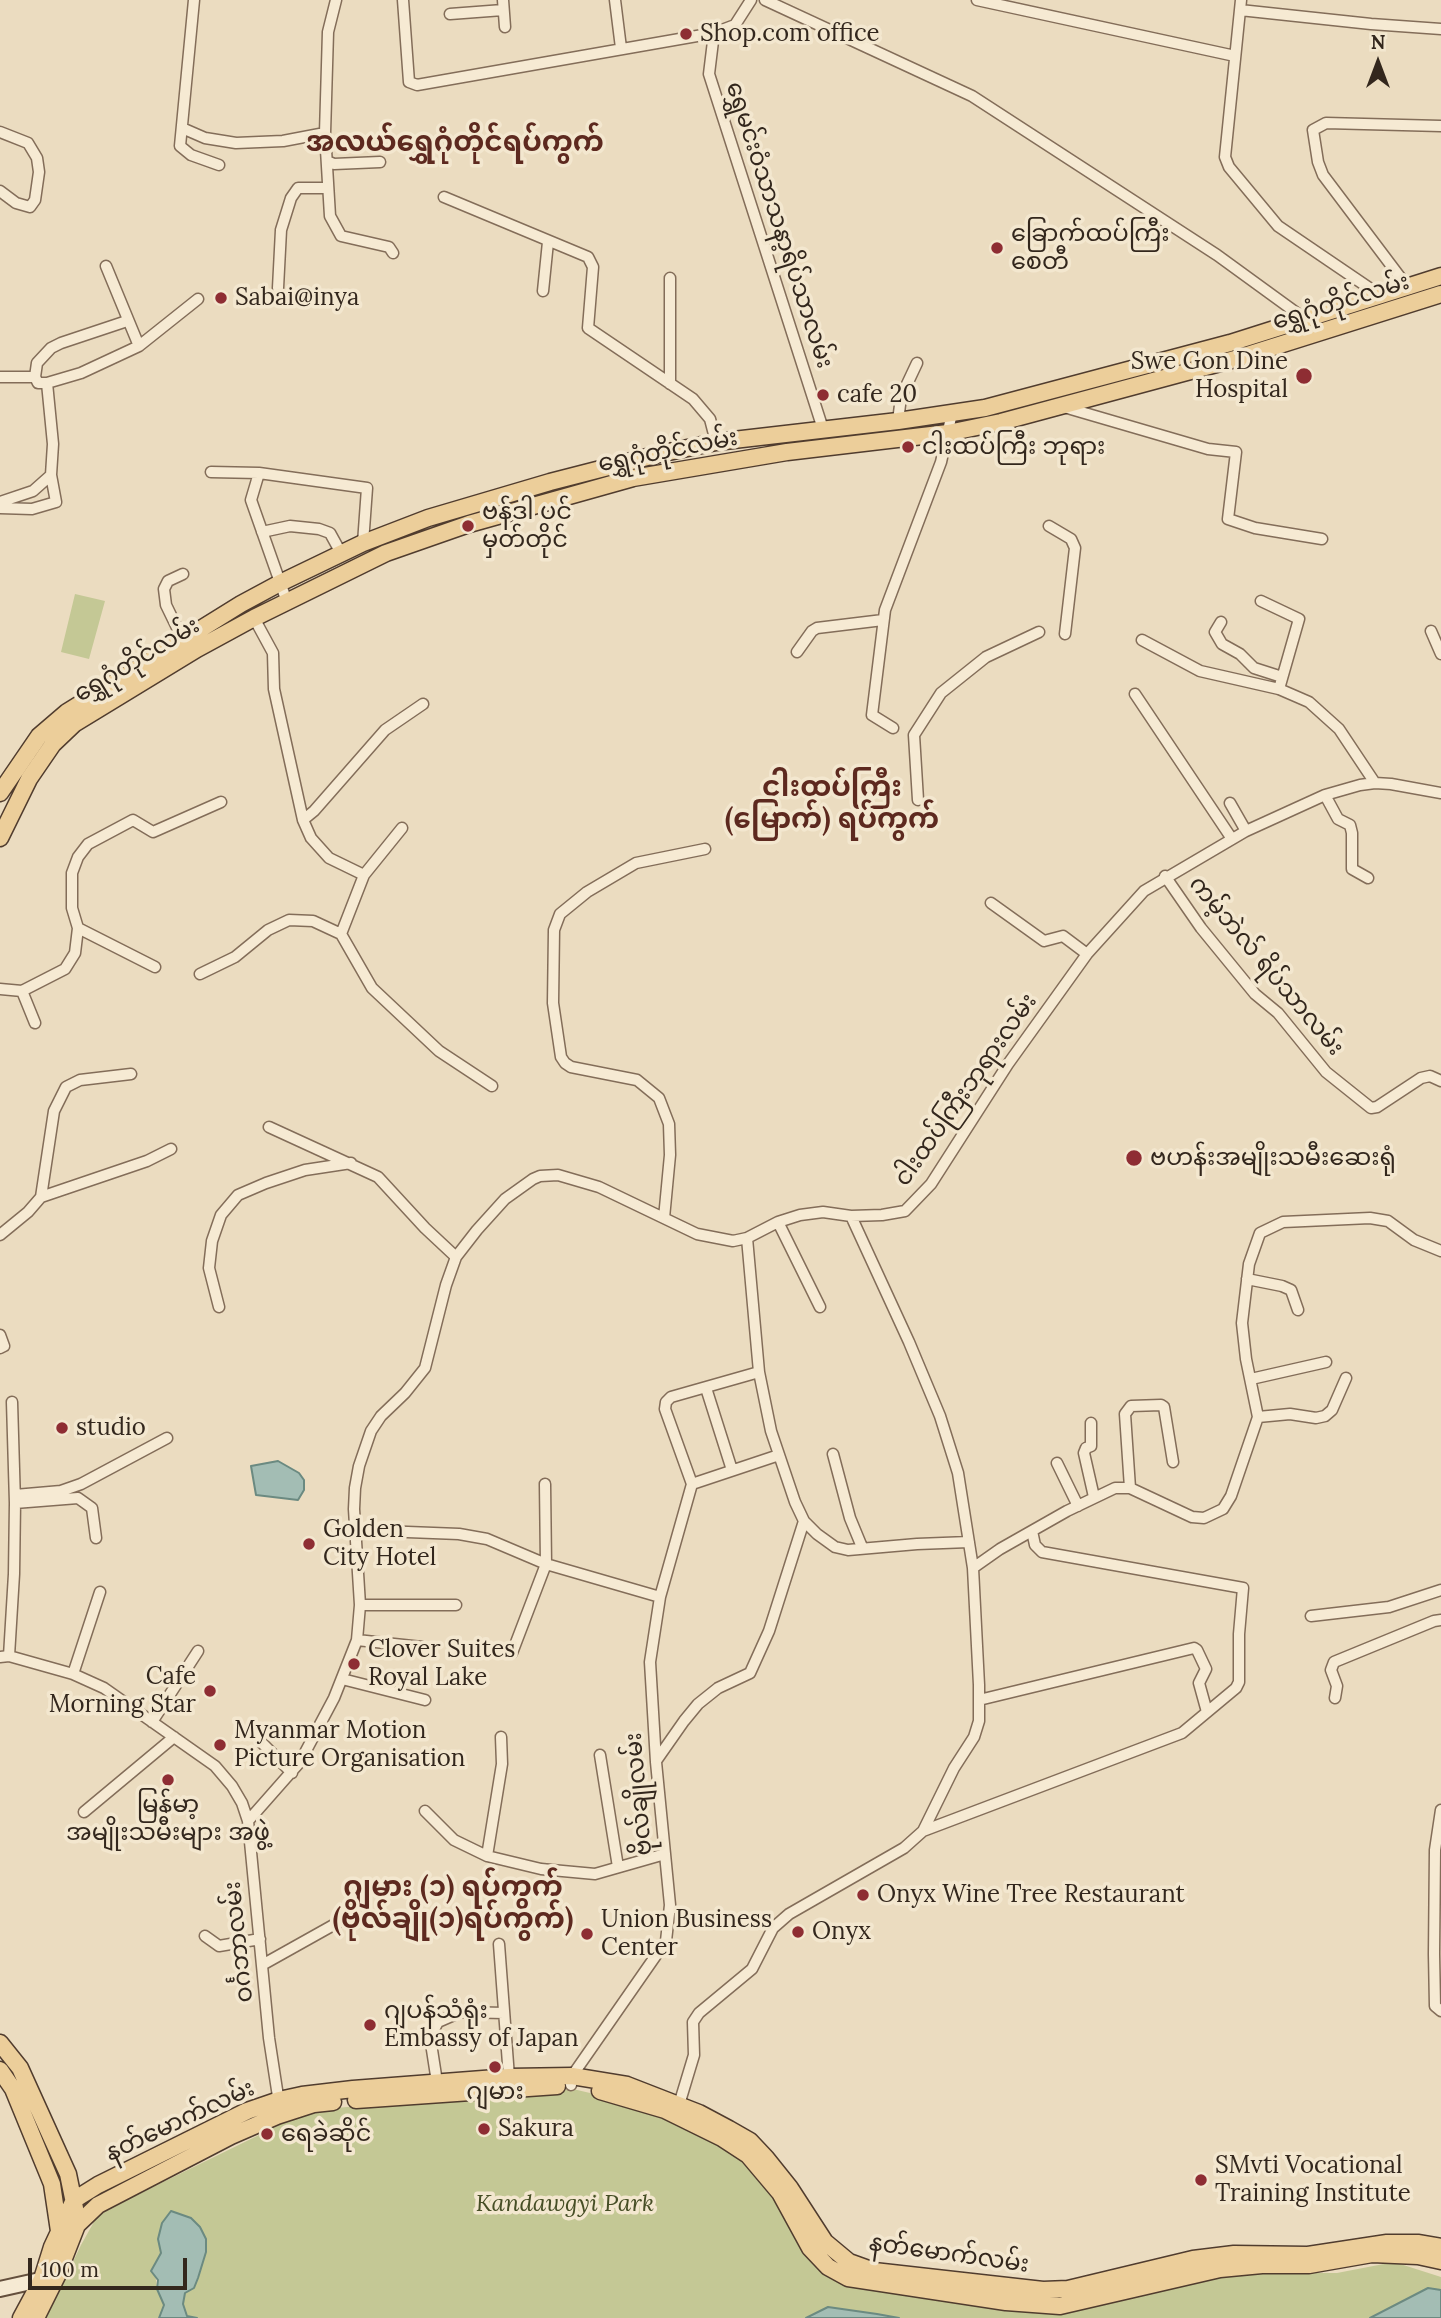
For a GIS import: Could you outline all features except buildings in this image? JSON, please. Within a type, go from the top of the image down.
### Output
[{"type":"main road","name":"ရွှေဂုံတိုင်လမ်း","points":[[0,838],[29,779],[53,744],[74,724],[197,649],[386,553],[469,524],[633,478],[787,452],[948,433],[1001,422],[1235,359],[1411,295],[1441,276]]},
{"type":"main road","name":"ရွှေဂုံတိုင်လမ်း","points":[[1411,295],[1441,294]]},
{"type":"main road","name":"ရွှေဂုံတိုင်လမ်း","points":[[1,791],[50,724],[183,640],[280,583],[363,543],[428,518],[659,454],[716,442],[985,408],[1230,343],[1305,319],[1385,304]]},
{"type":"main road","points":[[0,2043],[20,2068],[68,2174],[75,2200],[77,2225],[49,2278],[22,2318]]},
{"type":"main road","points":[[0,2070],[13,2089],[52,2184],[59,2234]]},
{"type":"main road","name":"နတ်မောက်လမ်း","points":[[409,2090],[437,2082],[509,2077],[526,2082]]},
{"type":"main road","name":"နတ်မောက်လမ်း","points":[[75,2200],[98,2185],[247,2111],[409,2090],[572,2080],[627,2085],[677,2110],[699,2113],[750,2141],[781,2176],[825,2242],[849,2262],[862,2267],[914,2277],[1043,2290],[1262,2264],[1309,2265],[1372,2254],[1418,2256],[1441,2261]]},
{"type":"main road","name":"နတ်မောက်လမ်း","points":[[77,2225],[87,2213],[107,2199],[278,2108]]},
{"type":"main road","points":[[68,2174],[82,2182],[98,2185]]},
{"type":"main road","points":[[52,2184],[75,2200],[107,2199]]},
{"type":"main road","points":[[36,2318],[59,2234],[75,2200]]},
{"type":"main road","name":"နတ်မောက်လမ်း","points":[[1141,2279],[1192,2259],[1234,2254],[1308,2255],[1387,2243],[1419,2243],[1441,2247]]},
{"type":"main road","points":[[0,2289],[49,2278]]},
{"type":"street","points":[[194,0],[180,146],[191,155],[219,165]]},
{"type":"street","points":[[336,0],[328,32],[325,132],[330,215],[341,236],[389,247],[393,253]]},
{"type":"street","points":[[403,0],[409,82],[417,85],[714,33],[735,24],[751,0]]},
{"type":"street","points":[[615,0],[621,48]]},
{"type":"street","points":[[765,0],[972,96],[1217,255],[1305,319]]},
{"type":"street","points":[[977,0],[1236,56]]},
{"type":"street","points":[[450,14],[503,5],[505,27]]},
{"type":"street","points":[[1385,304],[1278,226],[1229,167],[1225,158],[1240,5],[1441,29]]},
{"type":"street","name":"ရွှေမင်းဝံသာသနာ့ရိပ်သာလမ်း","points":[[714,33],[709,74],[823,429]]},
{"type":"street","points":[[1411,295],[1323,175],[1314,145],[1313,130],[1326,123],[1441,126]]},
{"type":"street","points":[[182,128],[205,138],[246,144],[283,141],[325,132]]},
{"type":"street","points":[[0,132],[28,143],[37,158],[39,172],[35,200],[30,207],[16,203],[0,191]]},
{"type":"street","points":[[327,161],[334,164],[380,162]]},
{"type":"street","points":[[278,288],[281,230],[291,198],[298,188],[327,188]]},
{"type":"street","points":[[444,197],[588,257],[592,262],[589,328],[693,399],[710,419],[716,442]]},
{"type":"street","points":[[543,291],[548,242]]},
{"type":"street","points":[[106,266],[139,346]]},
{"type":"street","points":[[670,278],[670,384]]},
{"type":"street","points":[[127,321],[61,342],[51,348],[37,363],[35,377],[38,383],[81,373],[139,346],[198,299]]},
{"type":"street","points":[[898,421],[901,397],[917,363]]},
{"type":"street","points":[[0,377],[35,377]]},
{"type":"street","points":[[0,508],[32,509],[56,502],[51,475],[53,444],[47,383]]},
{"type":"street","points":[[1058,405],[1208,449],[1236,452],[1228,519],[1255,528],[1322,539]]},
{"type":"street","points":[[892,728],[872,715],[886,603],[937,472],[951,414]]},
{"type":"street","points":[[211,472],[259,472],[367,488],[363,543]]},
{"type":"street","points":[[259,472],[251,500],[287,601]]},
{"type":"street","points":[[0,502],[33,491],[51,475]]},
{"type":"street","points":[[262,531],[290,526],[319,529],[330,533],[341,553]]},
{"type":"street","points":[[1049,526],[1071,540],[1075,548],[1065,634]]},
{"type":"street","points":[[183,574],[168,581],[164,589],[166,605],[183,640]]},
{"type":"street","points":[[1262,601],[1299,619],[1279,689]]},
{"type":"street","points":[[254,618],[273,653],[274,689],[303,820],[312,838],[329,858],[364,875]]},
{"type":"street","points":[[797,652],[817,628],[883,620]]},
{"type":"street","points":[[1221,622],[1215,632],[1222,644],[1240,654],[1254,668],[1282,677]]},
{"type":"street","points":[[1431,631],[1441,654]]},
{"type":"street","points":[[918,800],[915,735],[941,693],[986,657],[1039,632]]},
{"type":"street","points":[[1142,640],[1200,671],[1279,689],[1309,702],[1339,729],[1375,783]]},
{"type":"street","points":[[1135,694],[1232,839]]},
{"type":"street","points":[[303,820],[385,730],[423,704]]},
{"type":"street","name":"ငါးထပ်ကြီးဘုရားလမ်း","points":[[248,1821],[292,1773],[342,1679],[357,1640],[360,1605],[355,1488],[371,1430],[425,1367],[456,1257],[505,1199],[540,1176],[558,1175],[575,1179],[697,1234],[733,1241],[747,1238],[778,1222],[800,1215],[823,1212],[851,1216],[905,1211],[930,1184],[1008,1065],[1087,954],[1143,891],[1246,831],[1325,795],[1375,783],[1441,793]]},
{"type":"street","points":[[1,791],[18,803]]},
{"type":"street","points":[[1325,795],[1338,819],[1350,825],[1352,869],[1368,878]]},
{"type":"street","points":[[0,989],[22,992],[65,969],[75,953],[78,928],[72,908],[72,873],[78,857],[88,844],[133,820],[153,832],[221,802]]},
{"type":"street","points":[[1230,803],[1246,831]]},
{"type":"street","points":[[341,934],[364,875],[402,828]]},
{"type":"street","points":[[664,1218],[670,1155],[669,1124],[659,1098],[637,1080],[571,1067],[561,1057],[553,1003],[554,930],[560,914],[587,892],[636,863],[705,849]]},
{"type":"street","name":"ကမ့်ဘဲလ် ရိပ်သာလမ်း","points":[[1166,876],[1202,928],[1255,994],[1278,1013],[1326,1072],[1370,1108],[1377,1107],[1421,1078],[1430,1076],[1441,1081]]},
{"type":"street","points":[[991,903],[1044,941],[1063,936],[1087,954]]},
{"type":"street","points":[[200,974],[235,957],[268,930],[289,920],[313,921],[341,934],[372,988],[439,1051],[492,1086]]},
{"type":"street","points":[[78,928],[155,967]]},
{"type":"street","points":[[22,992],[35,1023]]},
{"type":"street","points":[[41,1197],[54,1111],[66,1087],[80,1080],[131,1074]]},
{"type":"street","points":[[269,1127],[378,1177],[456,1257]]},
{"type":"street","points":[[0,1235],[28,1212],[41,1197],[148,1161],[172,1149]]},
{"type":"street","points":[[219,1307],[209,1268],[212,1241],[221,1215],[238,1195],[305,1170],[351,1163]]},
{"type":"street","points":[[851,1216],[940,1416],[958,1473],[970,1542],[979,1721],[974,1737],[949,1778],[923,1831]]},
{"type":"street","points":[[973,1568],[1000,1549],[1115,1488],[1130,1488],[1192,1517],[1204,1518],[1223,1509],[1231,1496],[1258,1417],[1242,1323],[1249,1264],[1260,1233],[1283,1222],[1370,1218],[1388,1221],[1414,1240],[1441,1251]]},
{"type":"street","points":[[778,1222],[820,1307]]},
{"type":"street","points":[[747,1238],[759,1372],[771,1430],[804,1521],[835,1547],[848,1550],[970,1542]]},
{"type":"street","points":[[1247,1279],[1291,1290],[1298,1310]]},
{"type":"street","points":[[0,1335],[2,1347]]},
{"type":"street","points":[[1251,1380],[1326,1362]]},
{"type":"street","points":[[759,1372],[671,1397],[666,1402],[665,1409],[692,1484],[779,1455]]},
{"type":"street","points":[[1258,1417],[1290,1414],[1316,1418],[1325,1416],[1332,1410],[1346,1378]]},
{"type":"street","points":[[706,1388],[732,1470]]},
{"type":"street","points":[[4,1656],[15,1574],[12,1402]]},
{"type":"street","points":[[1130,1488],[1125,1414],[1129,1408],[1164,1407],[1173,1462]]},
{"type":"street","points":[[1091,1423],[1092,1444],[1084,1453],[1094,1497]]},
{"type":"street","points":[[15,1499],[80,1484],[167,1438]]},
{"type":"street","points":[[833,1454],[850,1518],[862,1547]]},
{"type":"street","points":[[1057,1463],[1078,1506]]},
{"type":"street","points":[[512,1653],[546,1564],[545,1484]]},
{"type":"street","name":"ဗိုလ်ချိုလမ်း","points":[[572,2080],[666,1941],[670,1905],[656,1762],[650,1662],[660,1597],[692,1484]]},
{"type":"street","points":[[15,1499],[78,1498],[92,1508],[96,1538]]},
{"type":"street","points":[[656,1762],[698,1704],[718,1688],[750,1673],[769,1631],[804,1521]]},
{"type":"street","points":[[356,1530],[459,1534],[487,1539],[546,1564],[660,1597]]},
{"type":"street","points":[[677,2110],[694,2055],[693,2022],[699,2013],[752,1969],[773,1928],[789,1914],[847,1878],[904,1848],[923,1831],[1182,1733],[1236,1688],[1239,1682],[1243,1588],[1042,1552],[1035,1545],[1032,1531]]},
{"type":"street","points":[[1311,1616],[1389,1607],[1441,1590]]},
{"type":"street","points":[[73,1674],[100,1592]]},
{"type":"street","points":[[360,1605],[456,1605]]},
{"type":"street","points":[[1335,1699],[1337,1686],[1331,1670],[1334,1662],[1441,1620]]},
{"type":"street","points":[[357,1640],[422,1647]]},
{"type":"street","points":[[979,1700],[1194,1648],[1206,1669],[1199,1683],[1207,1712]]},
{"type":"street","points":[[152,1722],[198,1651]]},
{"type":"street","name":"ဝင်္ဂဘာလမ်း","points":[[4,1656],[73,1674],[104,1688],[215,1766],[232,1786],[248,1821],[278,2108]]},
{"type":"street","points":[[342,1679],[425,1700]]},
{"type":"street","points":[[84,1812],[173,1737]]},
{"type":"street","points":[[487,1856],[502,1764],[501,1737]]},
{"type":"street","points":[[261,1742],[292,1773]]},
{"type":"street","points":[[600,1755],[618,1867]]},
{"type":"street","points":[[1441,1810],[1435,1850],[1434,1941],[1435,2006],[1441,2011]]},
{"type":"street","points":[[425,1811],[454,1840],[487,1856],[541,1868],[595,1874],[664,1854]]},
{"type":"street","points":[[262,1965],[346,1918]]},
{"type":"street","points":[[205,1936],[219,1946],[260,1938]]},
{"type":"street","points":[[499,1944],[509,2077]]},
{"type":"street","points":[[437,2082],[430,2037],[438,2022],[461,2012],[504,2013]]},
{"type":"green space","points":[[75,594],[105,601],[89,659],[61,652]]},
{"type":"green space","name":"Kandawgyi Park","points":[[573,2089],[641,2105],[742,2155],[775,2194],[799,2245],[837,2281],[939,2301],[1050,2314],[1244,2273],[1337,2273],[1394,2262],[1441,2277],[1441,2290],[1428,2288],[1370,2318],[899,2318],[828,2307],[806,2318],[197,2318],[187,2316],[183,2304],[185,2293],[194,2288],[206,2252],[158,2239],[161,2253],[154,2264],[157,2289],[164,2305],[159,2318],[46,2318],[81,2245],[95,2220],[106,2210],[310,2110]]},
{"type":"water","points":[[278,1461],[299,1473],[304,1480],[304,1490],[298,1500],[256,1495],[251,1466]]},
{"type":"water","points":[[171,2211],[191,2218],[206,2239],[206,2252],[198,2278],[194,2288],[185,2293],[183,2304],[187,2316],[197,2318],[159,2318],[164,2305],[157,2289],[158,2280],[151,2271],[161,2253],[158,2239],[162,2223]]},
{"type":"water","points":[[1428,2288],[1441,2290],[1441,2318],[1370,2318]]},
{"type":"water","points":[[828,2307],[877,2314],[899,2318],[806,2318]]},
{"type":"place","name":"Shop.com office","points":[[686,34]]},
{"type":"place","name":"ခြောက်ထပ်ကြီး စေတီ","points":[[997,248]]},
{"type":"place","name":"Sabai@inya","points":[[221,298]]},
{"type":"place","name":"Swe Gon Dine Hospital","points":[[1304,376]]},
{"type":"place","name":"cafe 20","points":[[823,395]]},
{"type":"place","name":"ငါးထပ်ကြီး ဘုရား","points":[[908,447]]},
{"type":"place","name":"ဗန်ဒါ ပင် မှတ်တိုင်","points":[[468,526]]},
{"type":"place","name":"ဗဟန်းအမျိုးသမီးဆေးရုံ","points":[[1134,1158]]},
{"type":"place","name":"studio","points":[[62,1428]]},
{"type":"place","name":"Golden City Hotel","points":[[309,1544]]},
{"type":"place","name":"Clover Suites Royal Lake","points":[[354,1664]]},
{"type":"place","name":"Cafe Morning Star","points":[[210,1691]]},
{"type":"place","name":"Myanmar Motion Picture Organisation","points":[[220,1745]]},
{"type":"place","name":"မြန်မာ့ အမျိုးသမီးများ အဖွဲ့","points":[[168,1780]]},
{"type":"place","name":"Onyx Wine Tree Restaurant","points":[[863,1895]]},
{"type":"place","name":"Onyx","points":[[798,1932]]},
{"type":"place","name":"Union Business Center","points":[[587,1934]]},
{"type":"place","name":"ဂျပန်သံရုံး Embassy of Japan","points":[[370,2025]]},
{"type":"place","name":"ဂျမား","points":[[495,2067]]},
{"type":"place","name":"Sakura","points":[[484,2129]]},
{"type":"place","name":"ရေခဲဆိုင်","points":[[267,2134]]},
{"type":"place","name":"SMvti Vocational Training Institute","points":[[1201,2180]]},
{"type":"district","name":"အလယ်ရွှေဂုံတိုင်ရပ်ကွက်","points":[[455,143]]},
{"type":"district","name":"ငါးထပ်ကြီး (မြောက်) ရပ်ကွက်","points":[[832,804]]},
{"type":"district","name":"ဂျမား (၁) ရပ်ကွက် (ဗိုလ်ချို(၁)ရပ်ကွက်)","points":[[453,1904]]}]
